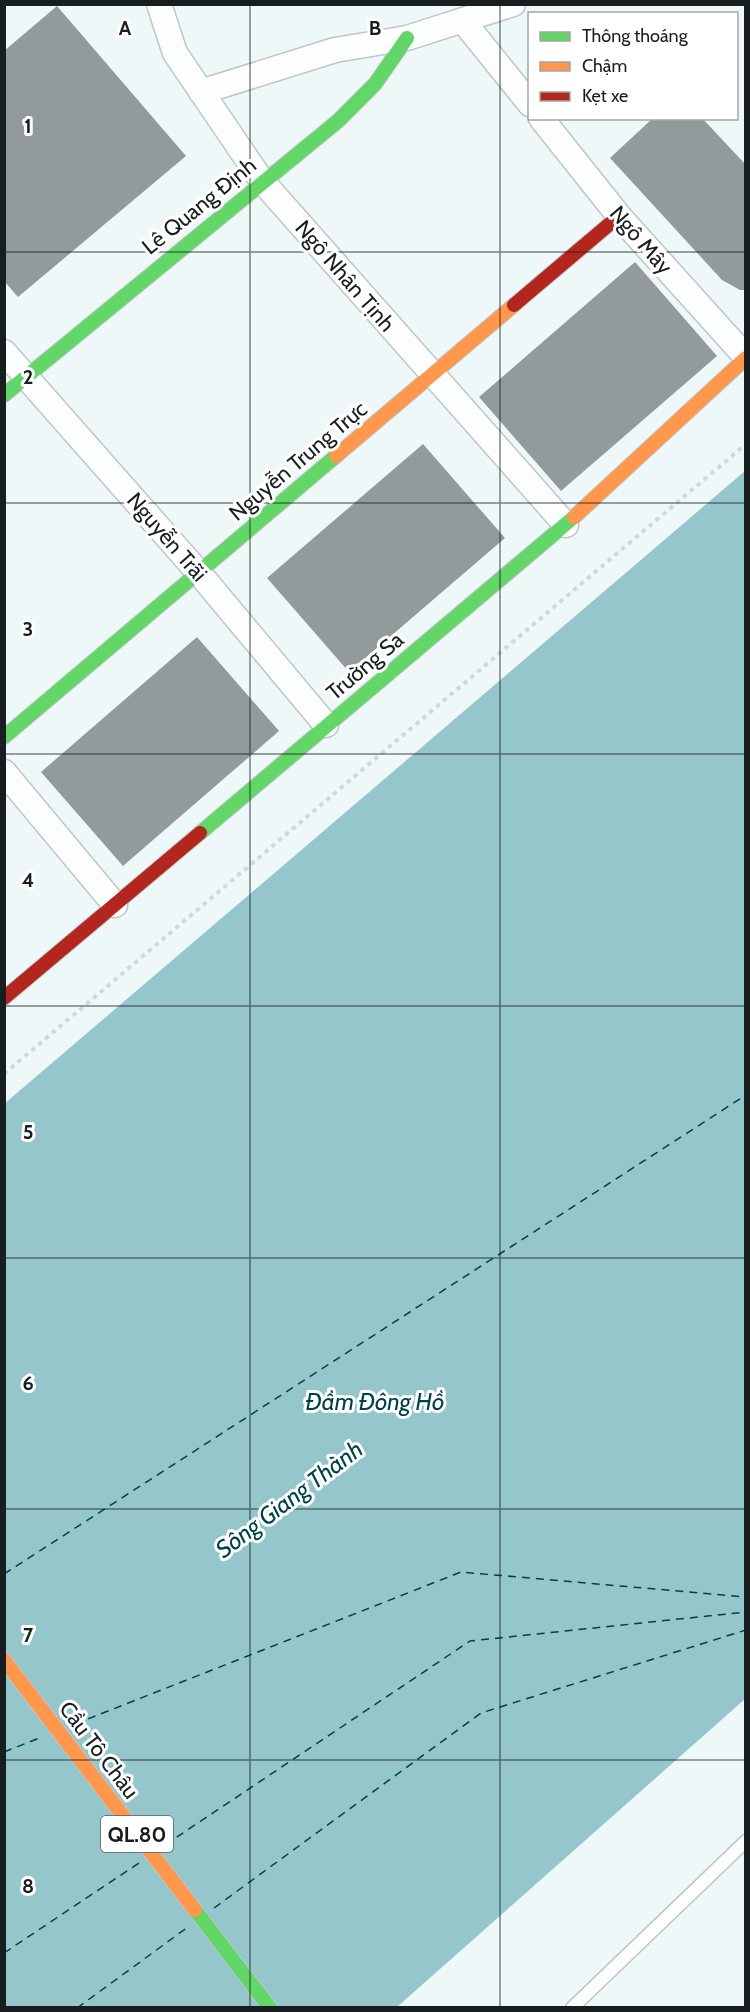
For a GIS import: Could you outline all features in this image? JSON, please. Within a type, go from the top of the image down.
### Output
[{"type":"main road","name":"Lê Quang Định","points":[[4,395],[338,121],[375,84],[407,38]]},
{"type":"main road","name":"Nguyễn Trung Trực","points":[[4,737],[619,216]]},
{"type":"main road","name":"Trường Sa","points":[[4,998],[566,525],[746,358]]},
{"type":"main road","name":"Cầu Tô Châu","points":[[4,1660],[270,2007]]},
{"type":"street","name":"Ngô Nhân Tịnh","points":[[159,4],[175,52],[262,182],[566,525]]},
{"type":"street","points":[[201,92],[335,50],[407,38],[513,4]]},
{"type":"street","points":[[463,21],[528,102]]},
{"type":"street","name":"Ngô Mây","points":[[544,120],[619,216],[746,358]]},
{"type":"street","name":"Nguyễn Trãi","points":[[4,352],[27,375],[198,573],[326,725]]},
{"type":"street","points":[[4,772],[115,905]]},
{"type":"lane","points":[[572,2007],[746,1841]]},
{"type":"path","points":[[4,1074],[746,444]]},
{"type":"water","name":"Đầm Đông Hồ","points":[[745,471],[745,1699],[397,2007],[5,2007],[4,1104]]},
{"type":"building","points":[[57,6],[186,156],[18,297],[4,281],[4,51]]},
{"type":"building","points":[[651,120],[704,120],[746,165],[746,290],[740,290],[722,280],[610,158]]},
{"type":"building","points":[[635,262],[717,356],[561,491],[479,397]]},
{"type":"building","points":[[423,444],[505,538],[349,672],[267,578]]},
{"type":"building","points":[[197,637],[279,731],[123,866],[41,772]]},
{"type":"ferry route","points":[[4,1574],[746,1095]]},
{"type":"ferry route","points":[[75,1724],[461,1572],[746,1597]]},
{"type":"ferry route","points":[[165,1845],[470,1641],[746,1612]]},
{"type":"ferry route","points":[[214,1908],[481,1713],[746,1630]]},
{"type":"ferry route","points":[[4,1752],[42,1737]]},
{"type":"ferry route","points":[[4,1953],[139,1863]]},
{"type":"ferry route","points":[[77,2008],[188,1927]]},
{"type":"traffic: fast","points":[[4,395],[338,121],[375,84],[407,38]]},
{"type":"traffic: fast","points":[[4,737],[336,456]]},
{"type":"traffic: fast","points":[[200,833],[574,517]]},
{"type":"traffic: fast","points":[[195,1910],[270,2008]]},
{"type":"traffic: slow","points":[[336,456],[514,305]]},
{"type":"traffic: slow","points":[[574,517],[746,358]]},
{"type":"traffic: slow","points":[[4,1660],[195,1910]]},
{"type":"traffic: jam","points":[[514,305],[619,216]]},
{"type":"traffic: jam","points":[[4,998],[200,833]]},
{"type":"water label","name":"Sông Giang Thành","points":[[289,1499]]}]
